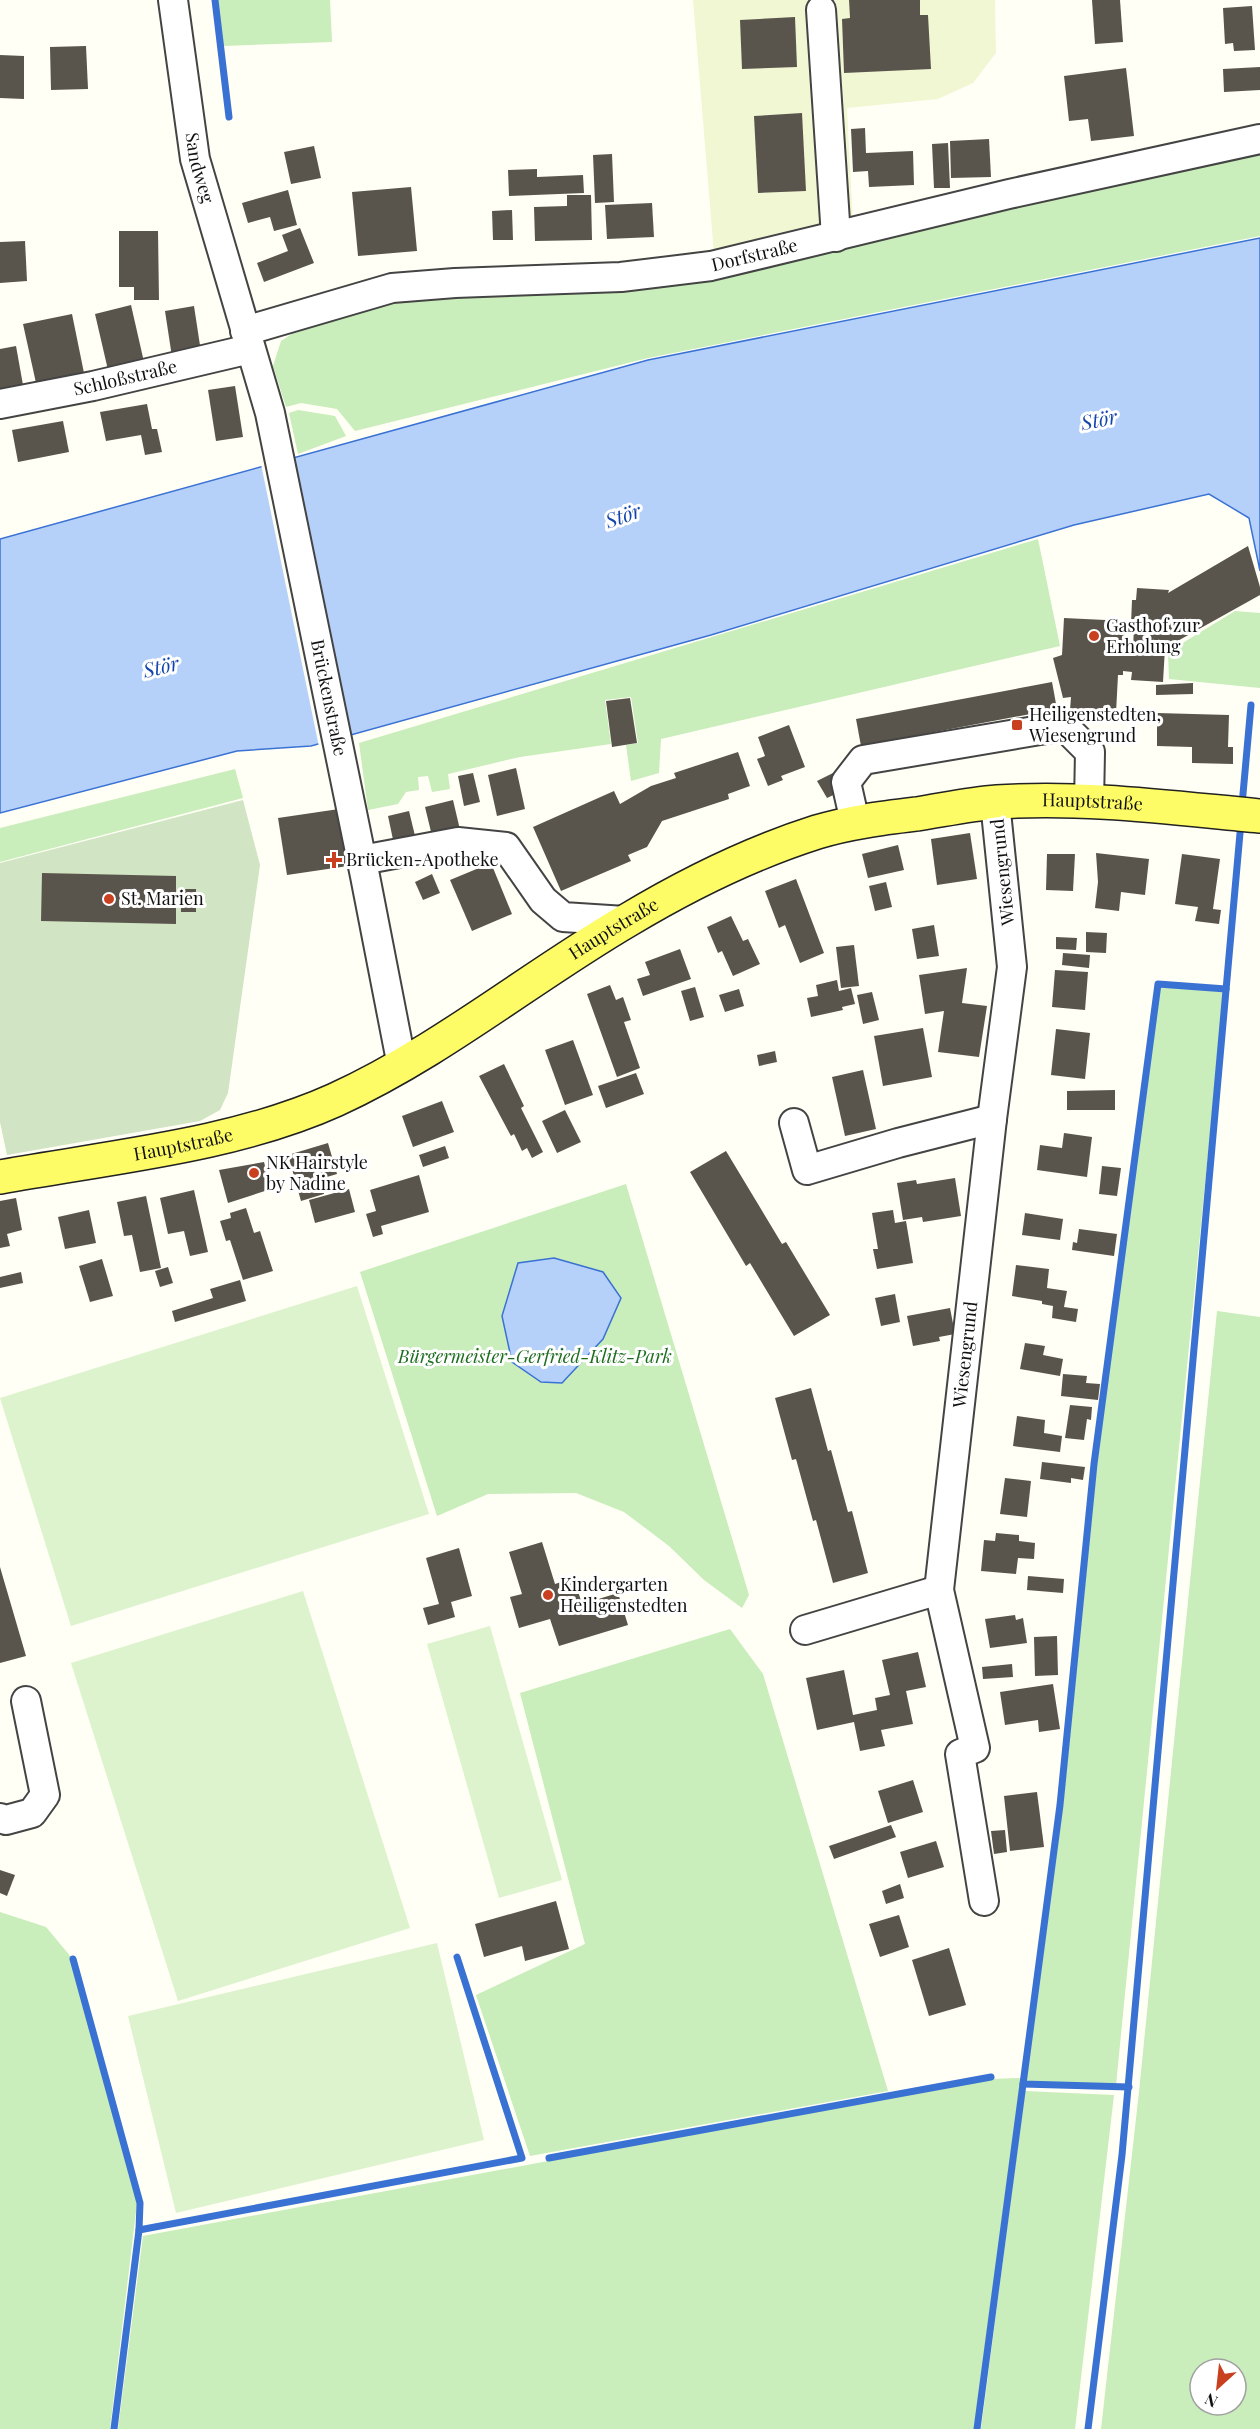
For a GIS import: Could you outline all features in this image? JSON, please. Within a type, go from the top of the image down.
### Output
[{"type":"main road","name":"Hauptstraße","points":[[0,1177],[239,1134],[333,1101],[402,1066],[625,921],[741,861],[818,832],[855,822],[995,802],[1089,803],[1252,815]]},
{"type":"street","name":"Sandweg","points":[[173,0],[195,159],[247,340]]},
{"type":"street","points":[[821,10],[836,237]]},
{"type":"street","name":"Dorfstraße","points":[[247,340],[392,288],[454,283],[621,277],[711,266],[1009,194],[1260,139]]},
{"type":"street","name":"Schloßstraße","points":[[0,404],[93,386],[247,340]]},
{"type":"street","name":"Brückenstraße","points":[[247,340],[273,427],[402,1066]]},
{"type":"street","points":[[855,822],[846,782],[863,760],[1064,726],[1090,752],[1089,803]]},
{"type":"street","name":"Wiesengrund","points":[[984,1901],[960,1754],[975,1748],[939,1590],[992,1119],[1012,967],[995,802]]},
{"type":"street","points":[[362,860],[458,842],[506,848],[543,900],[562,917],[625,921]]},
{"type":"street","points":[[794,1123],[807,1170],[898,1143],[992,1119]]},
{"type":"street","points":[[805,1630],[939,1590]]},
{"type":"street","points":[[0,1818],[6,1820],[32,1813],[45,1795],[26,1701]]},
{"type":"green space","points":[[217,0],[330,0],[332,42],[223,46]]},
{"type":"green space","points":[[693,0],[995,0],[996,53],[973,83],[938,99],[847,108],[853,224],[714,254]]},
{"type":"green space","points":[[1260,150],[1260,236],[648,358],[355,431],[337,409],[301,403],[286,407],[273,366],[281,341],[315,319],[379,301],[535,292],[1068,191]]},
{"type":"green space","points":[[298,410],[335,416],[346,436],[298,454],[289,413]]},
{"type":"green space","points":[[1038,539],[1060,646],[661,739],[659,773],[631,781],[626,745],[638,743],[631,697],[605,700],[611,744],[520,757],[448,774],[450,789],[432,792],[428,776],[418,777],[419,790],[406,792],[398,804],[368,810],[359,743]]},
{"type":"green space","points":[[1235,611],[1260,613],[1260,688],[1169,679],[1168,652]]},
{"type":"green space","points":[[235,769],[243,798],[0,862],[0,828]]},
{"type":"green space","points":[[243,800],[260,865],[228,1093],[220,1110],[200,1121],[7,1155],[0,1122],[0,863]]},
{"type":"green space","points":[[1160,986],[1224,992],[1116,2085],[1026,2081],[1063,1805],[1096,1465]]},
{"type":"green space","name":"Bürgermeister-Gerfried-Klitz-Park","points":[[626,1184],[749,1595],[742,1608],[704,1580],[669,1546],[624,1512],[576,1493],[488,1494],[437,1516],[360,1272]]},
{"type":"green space","points":[[357,1286],[429,1514],[71,1626],[0,1398]]},
{"type":"green space","points":[[1217,1311],[1260,1317],[1260,2429],[1101,2429],[1139,2092]]},
{"type":"green space","points":[[303,1591],[410,1928],[178,2001],[71,1663]]},
{"type":"green space","points":[[490,1626],[562,1880],[499,1898],[427,1644]]},
{"type":"green space","points":[[730,1629],[763,1674],[888,2091],[530,2156],[476,1995],[585,1944],[520,1693]]},
{"type":"green space","points":[[0,1912],[46,1927],[71,1957],[137,2203],[110,2429],[0,2429]]},
{"type":"green space","points":[[437,1943],[484,2140],[176,2213],[128,2016]]},
{"type":"green space","points":[[1021,2078],[974,2429],[118,2429],[143,2236],[991,2079]]},
{"type":"green space","points":[[1025,2091],[1114,2095],[1075,2429],[981,2429]]},
{"type":"water","name":"Stör","points":[[1260,238],[1260,571],[1249,518],[1209,494],[1074,525],[711,635],[311,746],[237,751],[0,813],[0,539],[648,360]]},
{"type":"water","points":[[554,1258],[603,1272],[621,1298],[603,1339],[562,1383],[541,1382],[512,1362],[502,1316],[518,1263]]},
{"type":"pier","points":[[294,455],[351,738],[319,747],[261,464]]},
{"type":"building","points":[[849,0],[920,0],[920,15],[928,15],[931,69],[844,73],[842,19],[850,18]]},
{"type":"building","points":[[1092,0],[1120,0],[1123,42],[1095,44]]},
{"type":"building","points":[[1252,6],[1255,50],[1234,51],[1233,43],[1225,44],[1223,8]]},
{"type":"building","points":[[795,17],[797,67],[742,69],[740,20]]},
{"type":"building","points":[[86,46],[88,89],[51,90],[50,47]]},
{"type":"building","points":[[0,55],[24,56],[24,99],[0,98]]},
{"type":"building","points":[[1260,67],[1260,90],[1224,92],[1223,69]]},
{"type":"building","points":[[1126,68],[1134,136],[1091,141],[1088,119],[1069,121],[1064,76]]},
{"type":"building","points":[[802,113],[806,191],[758,193],[754,116]]},
{"type":"building","points":[[865,128],[866,153],[913,151],[914,185],[869,187],[868,171],[853,172],[851,129]]},
{"type":"building","points":[[989,139],[991,177],[951,178],[950,141]]},
{"type":"building","points":[[948,143],[950,188],[934,188],[932,144]]},
{"type":"building","points":[[314,146],[321,178],[291,184],[284,152]]},
{"type":"building","points":[[612,154],[614,202],[595,203],[593,155]]},
{"type":"building","points":[[537,169],[537,177],[583,175],[584,193],[509,196],[508,170]]},
{"type":"building","points":[[411,187],[417,251],[358,256],[352,192]]},
{"type":"building","points":[[288,190],[297,225],[274,231],[270,217],[248,223],[242,203]]},
{"type":"building","points":[[567,195],[591,195],[592,240],[535,241],[534,207],[567,206]]},
{"type":"building","points":[[652,203],[654,237],[607,239],[605,205]]},
{"type":"building","points":[[512,210],[513,240],[493,240],[492,211]]},
{"type":"building","points":[[300,228],[314,263],[264,282],[257,263],[288,251],[282,235]]},
{"type":"building","points":[[119,231],[158,231],[159,300],[134,300],[134,287],[119,287]]},
{"type":"building","points":[[25,241],[27,281],[0,283],[0,242]]},
{"type":"building","points":[[131,305],[144,362],[108,370],[95,314]]},
{"type":"building","points":[[194,306],[201,352],[172,357],[165,311]]},
{"type":"building","points":[[72,314],[84,373],[36,383],[23,324]]},
{"type":"building","points":[[16,346],[23,385],[0,389],[0,349]]},
{"type":"building","points":[[235,386],[243,437],[216,441],[208,390]]},
{"type":"building","points":[[147,404],[152,429],[157,429],[162,452],[145,455],[141,435],[106,441],[100,412]]},
{"type":"building","points":[[63,421],[69,452],[18,462],[12,430]]},
{"type":"building","name":"Gasthof zur Erholung","points":[[1248,546],[1260,587],[1260,595],[1165,648],[1163,682],[1131,680],[1132,672],[1123,671],[1123,675],[1118,675],[1116,713],[1070,710],[1071,697],[1063,698],[1053,658],[1062,655],[1064,618],[1126,621],[1124,650],[1133,651],[1132,600],[1136,600],[1137,588],[1169,590],[1168,593]]},
{"type":"building","points":[[1052,682],[1057,709],[861,746],[856,719]]},
{"type":"building","points":[[1193,683],[1193,694],[1156,695],[1156,685]]},
{"type":"building","points":[[630,698],[637,743],[612,747],[606,701]]},
{"type":"building","points":[[1157,713],[1229,715],[1228,747],[1233,747],[1233,764],[1192,763],[1192,747],[1157,746]]},
{"type":"building","points":[[789,725],[805,767],[781,776],[783,780],[768,786],[757,759],[765,756],[758,737]]},
{"type":"building","points":[[738,752],[750,786],[728,794],[729,799],[662,821],[647,847],[628,855],[631,861],[561,891],[533,827],[614,791],[620,804],[651,786],[676,778],[674,773]]},
{"type":"building","points":[[516,768],[525,809],[497,816],[488,775]]},
{"type":"building","points":[[835,772],[844,790],[827,798],[817,781]]},
{"type":"building","points":[[473,773],[480,802],[464,806],[458,776]]},
{"type":"building","points":[[453,800],[461,834],[433,840],[425,807]]},
{"type":"building","points":[[339,809],[348,866],[287,875],[278,818]]},
{"type":"building","points":[[409,811],[417,844],[395,849],[388,816]]},
{"type":"building","points":[[970,833],[977,879],[937,885],[931,839]]},
{"type":"building","points":[[898,845],[904,870],[868,878],[862,854]]},
{"type":"building","points":[[1096,853],[1149,859],[1145,895],[1121,892],[1119,911],[1095,908],[1098,882]]},
{"type":"building","points":[[1047,854],[1075,854],[1073,891],[1046,890]]},
{"type":"building","points":[[1182,854],[1220,859],[1213,909],[1221,910],[1219,924],[1195,921],[1198,907],[1175,904]]},
{"type":"building","points":[[491,863],[512,914],[472,931],[450,880]]},
{"type":"building","name":"St. Marien","points":[[42,873],[176,876],[176,924],[41,921]]},
{"type":"building","points":[[432,874],[440,893],[423,900],[415,882]]},
{"type":"building","points":[[796,879],[824,953],[800,963],[785,925],[779,928],[765,891]]},
{"type":"building","points":[[886,882],[892,907],[875,911],[869,886]]},
{"type":"building","points":[[181,889],[196,889],[196,912],[181,912]]},
{"type":"building","points":[[731,916],[743,941],[748,939],[760,964],[733,976],[722,951],[718,953],[707,927]]},
{"type":"building","points":[[934,925],[939,956],[917,959],[912,929]]},
{"type":"building","points":[[1086,932],[1107,933],[1106,953],[1086,952]]},
{"type":"building","points":[[1056,937],[1077,938],[1076,950],[1056,949]]},
{"type":"building","points":[[854,945],[859,986],[841,988],[836,947]]},
{"type":"building","points":[[680,949],[691,979],[643,996],[637,979],[650,975],[645,962]]},
{"type":"building","points":[[1063,953],[1090,955],[1089,968],[1062,965]]},
{"type":"building","points":[[967,968],[962,1003],[987,1006],[979,1057],[938,1052],[944,1011],[925,1014],[919,975]]},
{"type":"building","points":[[1055,970],[1088,972],[1085,1010],[1052,1007]]},
{"type":"building","points":[[837,980],[839,991],[851,988],[855,1004],[842,1007],[843,1010],[811,1017],[807,998],[818,996],[816,985]]},
{"type":"building","points":[[610,985],[616,1000],[623,997],[631,1020],[624,1022],[640,1068],[617,1077],[587,994]]},
{"type":"building","points":[[695,987],[704,1017],[690,1021],[681,991]]},
{"type":"building","points":[[739,989],[744,1006],[725,1012],[719,995]]},
{"type":"building","points":[[872,992],[879,1020],[863,1024],[857,995]]},
{"type":"building","points":[[923,1028],[932,1077],[883,1086],[874,1036]]},
{"type":"building","points":[[1056,1029],[1090,1033],[1085,1079],[1051,1075]]},
{"type":"building","points":[[573,1040],[593,1095],[565,1105],[545,1050]]},
{"type":"building","points":[[775,1051],[777,1062],[759,1066],[757,1055]]},
{"type":"building","points":[[504,1064],[524,1106],[521,1108],[543,1152],[532,1158],[527,1148],[522,1151],[514,1134],[511,1136],[479,1076]]},
{"type":"building","points":[[863,1070],[876,1129],[845,1136],[832,1077]]},
{"type":"building","points":[[636,1073],[644,1094],[606,1108],[598,1086]]},
{"type":"building","points":[[1115,1090],[1115,1110],[1067,1110],[1067,1091]]},
{"type":"building","points":[[442,1101],[454,1132],[413,1147],[402,1116]]},
{"type":"building","points":[[565,1110],[581,1142],[557,1153],[542,1121]]},
{"type":"building","points":[[1064,1133],[1092,1137],[1087,1177],[1037,1170],[1040,1145],[1062,1148]]},
{"type":"building","points":[[328,1143],[337,1174],[320,1179],[324,1194],[301,1201],[288,1155]]},
{"type":"building","points":[[445,1146],[449,1158],[423,1167],[419,1155]]},
{"type":"building","points":[[726,1151],[782,1244],[786,1242],[830,1315],[794,1336],[750,1263],[746,1266],[690,1172]]},
{"type":"building","points":[[264,1162],[271,1189],[228,1203],[219,1170]]},
{"type":"building","points":[[1102,1166],[1121,1168],[1117,1196],[1099,1194]]},
{"type":"building","points":[[419,1175],[429,1212],[381,1226],[383,1234],[373,1237],[366,1214],[376,1211],[370,1190]]},
{"type":"building","points":[[955,1178],[961,1216],[923,1222],[922,1217],[903,1220],[897,1183],[916,1180],[917,1184]]},
{"type":"building","points":[[349,1189],[355,1212],[315,1223],[309,1200]]},
{"type":"building","points":[[194,1190],[208,1252],[190,1256],[184,1231],[168,1234],[160,1198]]},
{"type":"building","points":[[146,1196],[161,1268],[140,1272],[132,1235],[124,1236],[117,1202]]},
{"type":"building","points":[[16,1198],[22,1230],[7,1234],[10,1246],[0,1248],[0,1201]]},
{"type":"building","points":[[246,1208],[254,1233],[260,1231],[273,1271],[243,1280],[230,1240],[226,1241],[220,1221],[231,1218],[230,1213]]},
{"type":"building","points":[[89,1210],[96,1243],[65,1249],[58,1217]]},
{"type":"building","points":[[893,1210],[895,1223],[906,1221],[913,1263],[877,1269],[873,1249],[878,1249],[872,1213]]},
{"type":"building","points":[[1025,1213],[1063,1219],[1060,1240],[1022,1235]]},
{"type":"building","points":[[1079,1229],[1117,1234],[1114,1256],[1072,1250],[1073,1242],[1077,1243]]},
{"type":"building","points":[[102,1259],[113,1296],[90,1302],[79,1266]]},
{"type":"building","points":[[1016,1265],[1049,1269],[1047,1288],[1067,1291],[1064,1307],[1078,1309],[1076,1322],[1052,1318],[1053,1306],[1042,1304],[1042,1301],[1012,1296]]},
{"type":"building","points":[[168,1267],[173,1283],[160,1287],[155,1271]]},
{"type":"building","points":[[21,1272],[23,1283],[0,1288],[0,1277]]},
{"type":"building","points":[[240,1280],[246,1301],[175,1322],[172,1311],[213,1298],[210,1289]]},
{"type":"building","points":[[895,1294],[900,1322],[881,1326],[875,1298]]},
{"type":"building","points":[[950,1308],[955,1334],[939,1337],[940,1341],[913,1346],[907,1316]]},
{"type":"building","points":[[1025,1343],[1045,1346],[1043,1355],[1063,1359],[1060,1376],[1020,1369]]},
{"type":"building","points":[[1063,1374],[1087,1376],[1086,1383],[1100,1384],[1098,1400],[1061,1396]]},
{"type":"building","points":[[811,1388],[848,1512],[852,1511],[868,1573],[833,1583],[816,1520],[813,1521],[796,1459],[792,1460],[775,1398]]},
{"type":"building","points":[[1070,1405],[1092,1407],[1091,1420],[1087,1419],[1084,1440],[1065,1438]]},
{"type":"building","points":[[1017,1416],[1045,1420],[1044,1433],[1062,1436],[1060,1452],[1013,1446]]},
{"type":"building","points":[[1042,1462],[1085,1467],[1083,1480],[1071,1478],[1071,1483],[1040,1479]]},
{"type":"building","points":[[1005,1478],[1031,1481],[1027,1517],[1000,1514]]},
{"type":"building","points":[[996,1533],[1019,1535],[1019,1541],[1035,1543],[1034,1559],[1018,1558],[1016,1574],[981,1571],[984,1540],[995,1541]]},
{"type":"building","name":"Kindergarten Heiligenstedten","points":[[542,1542],[555,1584],[574,1578],[582,1604],[618,1593],[628,1625],[559,1646],[550,1619],[519,1628],[510,1597],[522,1594],[509,1552]]},
{"type":"building","points":[[459,1548],[472,1596],[451,1602],[455,1617],[428,1625],[423,1608],[439,1604],[426,1558]]},
{"type":"building","points":[[0,1567],[26,1656],[0,1663]]},
{"type":"building","points":[[1028,1576],[1064,1579],[1063,1593],[1027,1590]]},
{"type":"building","points":[[1015,1615],[1016,1620],[1023,1618],[1027,1643],[990,1648],[985,1619]]},
{"type":"building","points":[[1057,1636],[1058,1675],[1035,1676],[1034,1637]]},
{"type":"building","points":[[918,1652],[926,1687],[906,1691],[913,1724],[881,1730],[885,1746],[860,1751],[854,1722],[817,1730],[806,1678],[844,1670],[853,1715],[877,1710],[875,1698],[890,1695],[882,1660]]},
{"type":"building","points":[[1012,1664],[1013,1677],[983,1679],[982,1667]]},
{"type":"building","points":[[1053,1684],[1060,1729],[1039,1732],[1038,1720],[1005,1725],[1000,1692]]},
{"type":"building","points":[[913,1780],[923,1812],[888,1823],[878,1791]]},
{"type":"building","points":[[1037,1792],[1044,1847],[1010,1851],[1004,1796]]},
{"type":"building","points":[[891,1825],[896,1837],[834,1859],[829,1846]]},
{"type":"building","points":[[1005,1830],[1007,1852],[994,1854],[991,1831]]},
{"type":"building","points":[[936,1841],[944,1867],[908,1878],[900,1852]]},
{"type":"building","points":[[0,1870],[15,1875],[7,1896],[0,1893]]},
{"type":"building","points":[[900,1884],[904,1898],[886,1904],[882,1891]]},
{"type":"building","points":[[556,1901],[569,1949],[525,1961],[522,1946],[484,1957],[475,1924]]},
{"type":"building","points":[[899,1915],[909,1947],[880,1957],[869,1924]]},
{"type":"building","points":[[949,1948],[966,2005],[929,2016],[912,1960]]},
{"type":"waterway","points":[[215,0],[229,117]]},
{"type":"waterway","points":[[1242,805],[1251,705]]},
{"type":"waterway","points":[[1088,2429],[1122,2155],[1241,822]]},
{"type":"waterway","points":[[1129,2087],[1023,2084],[1060,1805],[1094,1464],[1158,984],[1226,989]]},
{"type":"waterway","points":[[139,2230],[522,2158],[457,1957]]},
{"type":"waterway","points":[[73,1959],[140,2203],[139,2230],[114,2429]]},
{"type":"waterway","points":[[549,2158],[991,2077]]},
{"type":"waterway","points":[[977,2429],[1023,2084]]},
{"type":"place","name":"Gasthof zur Erholung","points":[[1094,636]]},
{"type":"place","name":"Heiligenstedten, Wiesengrund","points":[[1017,725]]},
{"type":"place","name":"Brücken-Apotheke","points":[[334,860]]},
{"type":"place","name":"St. Marien","points":[[109,899]]},
{"type":"place","name":"NK Hairstyle by Nadine","points":[[254,1173]]},
{"type":"place","name":"Kindergarten Heiligenstedten","points":[[548,1595]]}]
